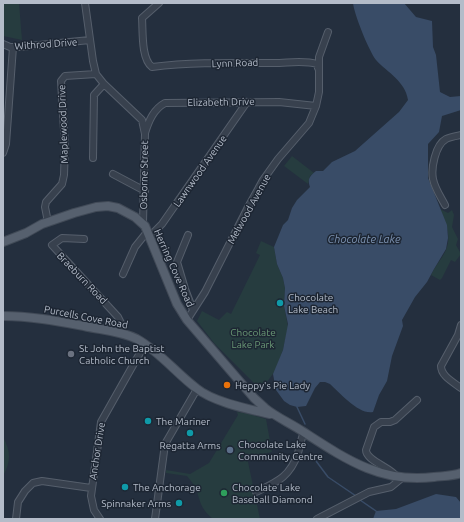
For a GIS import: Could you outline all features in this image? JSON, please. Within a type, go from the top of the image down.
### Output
[{"type":"main road","name":"Herring Cove Road","points":[[3,242],[48,222],[79,211],[108,206],[118,208],[135,217],[143,223],[178,304],[187,320],[214,353],[240,380],[247,384],[272,414],[282,418]]},
{"type":"main road","name":"Purcells Cove Road","points":[[3,316],[27,316],[47,319],[119,333],[136,339],[145,344],[197,389],[214,398],[272,414]]},
{"type":"main road","name":"Herring Cove Road","points":[[256,396],[282,418],[304,432],[360,465],[381,474],[400,478],[424,478],[460,474]]},
{"type":"main road","points":[[238,405],[247,403],[256,396]]},
{"type":"street","name":"Osborne Street","points":[[85,3],[96,74],[104,84],[142,120],[145,134],[143,223]]},
{"type":"street","name":"Lynn Road","points":[[159,3],[142,18],[144,56],[148,64],[152,67],[247,62],[303,62],[317,64],[318,70]]},
{"type":"street","name":"Melwood Avenue","points":[[187,320],[205,292],[263,180],[278,160],[305,130],[309,123],[316,106],[319,57],[328,32]]},
{"type":"street","name":"Withrod Drive","points":[[3,44],[13,47],[90,40]]},
{"type":"street","points":[[3,153],[6,144],[13,47]]},
{"type":"street","name":"Maplewood Drive","points":[[48,222],[45,207],[46,202],[62,184],[64,175],[65,140],[61,81],[65,76],[96,74]]},
{"type":"street","points":[[93,158],[94,95],[104,84]]},
{"type":"street","name":"Lawnwood Avenue","points":[[123,274],[135,247],[148,234],[162,224],[247,102]]},
{"type":"street","name":"Elizabeth Drive","points":[[145,134],[148,122],[158,107],[165,103],[279,102],[316,106]]},
{"type":"street","points":[[445,205],[432,177],[435,154],[444,140],[461,135]]},
{"type":"street","points":[[113,174],[144,191]]},
{"type":"street","points":[[188,235],[177,262],[193,310]]},
{"type":"street","name":"Braeburn Road","points":[[84,239],[63,238],[52,246],[118,317],[121,323],[119,333]]},
{"type":"street","points":[[461,325],[458,335],[441,366],[441,369],[442,373],[461,388]]},
{"type":"street","name":"Anchor Drive","points":[[100,519],[93,506],[91,488],[101,421],[145,344]]},
{"type":"street","points":[[155,519],[165,444],[197,389]]},
{"type":"street","points":[[317,519],[370,492],[391,487],[400,478],[388,468],[368,457],[366,450],[374,427],[381,422],[390,422],[394,420],[417,400]]},
{"type":"street","points":[[256,492],[284,478],[292,468],[304,432]]},
{"type":"street","points":[[16,519],[18,502],[25,491],[34,483],[42,481],[91,488]]},
{"type":"green space","points":[[3,3],[19,3],[22,40],[3,36]]},
{"type":"green space","points":[[292,156],[314,173],[310,176],[308,184],[284,166]]},
{"type":"green space","points":[[440,209],[448,213],[452,210],[454,215],[452,227],[458,239],[456,245],[461,254],[455,262],[451,260],[440,280],[431,275],[448,245],[447,229]]},
{"type":"green space","name":"Chocolate Lake Park","points":[[261,241],[274,247],[277,264],[283,278],[285,288],[284,306],[288,327],[283,350],[275,371],[261,390],[214,343],[197,321],[202,311],[219,320],[227,312],[231,314],[260,255],[256,253]]},
{"type":"green space","points":[[237,412],[266,419],[272,452],[247,457],[260,519],[213,519],[203,508],[195,487],[187,476],[166,473],[166,470],[190,474],[209,463],[238,415]]},
{"type":"green space","points":[[3,437],[8,447],[9,461],[3,476]]},
{"type":"water","name":"Chocolate Lake","points":[[353,3],[404,3],[416,17],[432,21],[433,47],[436,55],[440,92],[450,97],[461,96],[461,110],[442,116],[439,132],[428,144],[428,178],[447,225],[448,238],[446,249],[427,282],[415,297],[402,320],[403,326],[392,356],[387,381],[379,395],[373,412],[368,412],[356,407],[344,398],[330,384],[325,382],[320,382],[315,388],[306,406],[297,407],[290,405],[284,401],[276,390],[273,374],[283,350],[288,324],[284,306],[285,288],[283,278],[277,264],[274,247],[283,225],[288,220],[292,208],[297,200],[310,187],[309,180],[312,174],[316,171],[323,171],[332,162],[355,151],[399,112],[408,100],[400,82],[376,60],[373,55],[359,23]]},
{"type":"water","points":[[436,494],[456,497],[461,503],[461,519],[373,519],[376,511],[396,509]]},
{"type":"waterway","points":[[297,407],[305,424]]},
{"type":"waterway","points":[[313,457],[328,477],[356,496]]},
{"type":"waterway","points":[[360,500],[376,511]]},
{"type":"place","name":"Chocolate Lake Beach","points":[[280,303]]},
{"type":"place","name":"St John the Baptist Catholic Church","points":[[71,354]]},
{"type":"place","name":"Heppy's Pie Lady","points":[[227,385]]},
{"type":"place","name":"The Mariner","points":[[148,421]]},
{"type":"place","name":"Regatta Arms","points":[[190,433]]},
{"type":"place","name":"Chocolate Lake Community Centre","points":[[230,450]]},
{"type":"place","name":"The Anchorage","points":[[125,487]]},
{"type":"place","name":"Chocolate Lake Baseball Diamond","points":[[224,493]]},
{"type":"place","name":"Spinnaker Arms","points":[[179,503]]}]
